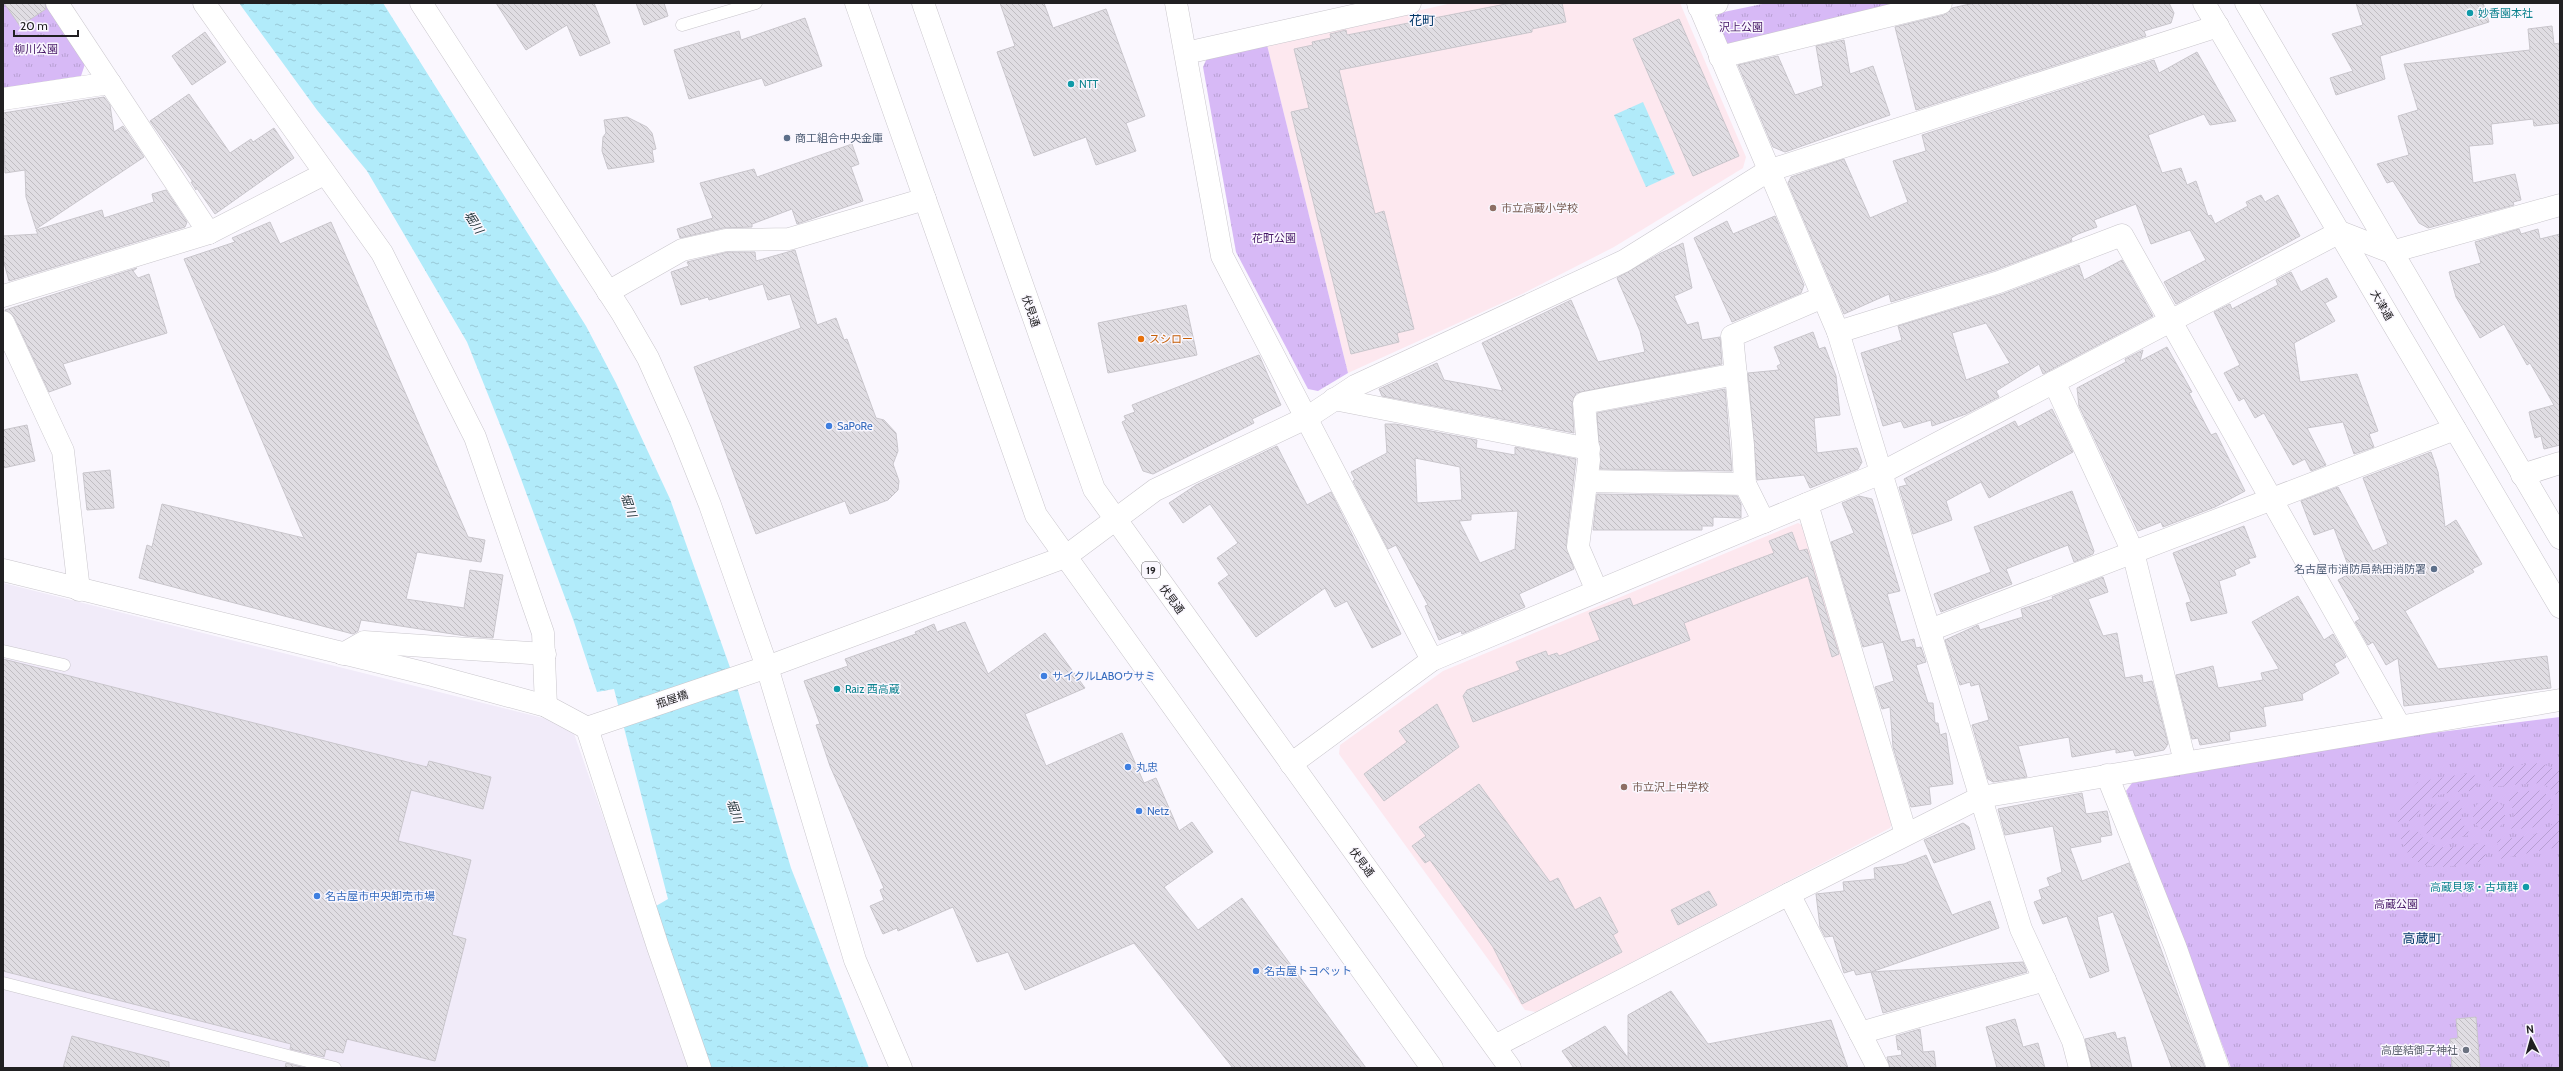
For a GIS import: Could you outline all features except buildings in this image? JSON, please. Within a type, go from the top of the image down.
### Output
[{"type":"main road","points":[[57,3],[210,233]]},
{"type":"main road","points":[[204,3],[324,174],[382,253],[475,438],[543,633],[546,706]]},
{"type":"main road","points":[[422,3],[608,292],[648,358],[681,432],[758,670],[855,960],[901,1068]]},
{"type":"main road","points":[[856,3],[1036,515],[1432,1068]]},
{"type":"main road","name":"伏見通","points":[[923,3],[1094,489],[1510,1068]]},
{"type":"main road","points":[[1176,3],[1222,256],[1308,417],[1432,660]]},
{"type":"main road","points":[[1186,53],[1410,3]]},
{"type":"main road","points":[[1720,57],[1941,3]]},
{"type":"main road","name":"大津通","points":[[2204,3],[2560,607]]},
{"type":"main road","points":[[1705,4],[1720,57],[1838,332],[2021,930],[2073,1041],[2080,1068]]},
{"type":"main road","points":[[2251,4],[2390,252],[2560,538]]},
{"type":"main road","name":"瓶屋橋","points":[[591,727],[758,670],[1065,557],[1155,490],[1308,417],[1355,386],[1624,261],[1768,171],[2218,26]]},
{"type":"main road","points":[[3,99],[110,83]]},
{"type":"main road","points":[[3,296],[210,233],[324,174]]},
{"type":"main road","points":[[608,292],[682,250],[726,240],[789,239],[925,200]]},
{"type":"main road","points":[[1291,764],[1432,660],[1881,473],[2340,232],[2390,252],[2560,205]]},
{"type":"main road","points":[[1838,332],[2000,282],[2122,235],[2399,725]]},
{"type":"main road","points":[[1764,522],[1745,484],[1743,445],[1732,336],[1823,297]]},
{"type":"main road","points":[[3,322],[63,451],[79,590]]},
{"type":"main road","points":[[1597,591],[1578,547],[1587,481],[1589,450],[1584,403],[1736,374]]},
{"type":"main road","points":[[2054,382],[2133,552],[2185,762]]},
{"type":"main road","points":[[1334,399],[1589,450]]},
{"type":"main road","points":[[1930,630],[2455,429]]},
{"type":"main road","points":[[2522,476],[2560,463]]},
{"type":"main road","points":[[1587,481],[1745,484]]},
{"type":"main road","points":[[1807,504],[1906,834]]},
{"type":"main road","points":[[3,570],[546,706],[591,727],[658,947],[700,1068]]},
{"type":"main road","points":[[343,654],[364,642],[545,654]]},
{"type":"main road","points":[[1495,1046],[1788,894],[1981,797],[2399,725],[2560,700]]},
{"type":"main road","points":[[2107,775],[2175,946],[2218,1068]]},
{"type":"main road","points":[[1788,894],[1878,1068]]},
{"type":"main road","points":[[1860,1033],[2045,980]]},
{"type":"lane","points":[[682,25],[756,3]]},
{"type":"lane","points":[[3,651],[64,665]]},
{"type":"lane","points":[[3,983],[335,1068]]},
{"type":"shaded area","name":"市立高蔵小学校","points":[[1452,3],[1680,3],[1746,157],[1743,168],[1614,247],[1522,294],[1348,373],[1267,45]]},
{"type":"shaded area","name":"市立沢上中学校","points":[[1798,523],[1808,528],[1894,819],[1890,828],[1536,1012],[1525,1010],[1339,754],[1340,745],[1443,671]]},
{"type":"shaded area","name":"名古屋市中央卸売市場","points":[[3,583],[571,725],[691,1068],[3,1068]]},
{"type":"green space","name":"柳川公園","points":[[3,3],[45,3],[85,64],[81,76],[3,88]]},
{"type":"green space","name":"沢上公園","points":[[1767,3],[1914,3],[1732,47],[1724,43],[1715,21],[1719,13]]},
{"type":"green space","name":"花町公園","points":[[1267,45],[1348,373],[1318,391],[1308,389],[1236,252],[1203,67],[1207,58]]},
{"type":"green space","name":"高蔵公園","points":[[2560,717],[2560,1068],[2231,1068],[2126,791],[2132,783],[2408,736]]},
{"type":"green space","points":[[2534,763],[2543,764],[2560,771],[2560,799],[2547,786],[2535,783],[2490,787],[2489,772],[2491,770]]},
{"type":"green space","points":[[2474,772],[2477,790],[2439,795],[2425,803],[2416,820],[2398,822],[2402,801],[2418,782]]},
{"type":"green space","points":[[2538,790],[2547,795],[2551,801],[2552,808],[2549,818],[2536,827],[2511,830],[2514,813],[2507,797],[2509,793]]},
{"type":"green space","points":[[2486,799],[2492,799],[2502,806],[2505,815],[2504,821],[2498,828],[2492,831],[2486,831],[2476,824],[2473,818],[2473,812],[2480,802]]},
{"type":"green space","points":[[2462,800],[2461,821],[2471,835],[2443,840],[2427,835],[2423,820],[2425,811],[2438,803]]},
{"type":"green space","points":[[2560,811],[2560,845],[2558,847],[2500,859],[2497,840],[2525,836],[2543,831],[2556,820]]},
{"type":"green space","points":[[2416,829],[2426,841],[2439,847],[2455,847],[2485,843],[2486,861],[2445,867],[2422,864],[2412,858],[2405,848],[2399,833]]},
{"type":"water","name":"堀川","points":[[239,3],[383,3],[586,326],[616,383],[670,499],[737,687],[791,868],[869,1068],[707,1068],[656,906],[668,899],[614,689],[597,692],[574,622],[511,452],[467,342],[367,171],[317,110]]},
{"type":"water","points":[[1643,102],[1675,174],[1646,187],[1614,115]]},
{"type":"place","name":"妙香園本社","points":[[2470,13]]},
{"type":"place","name":"NTT","points":[[1071,84]]},
{"type":"place","name":"商工組合中央金庫","points":[[787,138]]},
{"type":"place","name":"市立高蔵小学校","points":[[1493,208]]},
{"type":"place","name":"スシロー","points":[[1141,339]]},
{"type":"place","name":"SaPoRe","points":[[829,426]]},
{"type":"place","name":"名古屋市消防局熱田消防署","points":[[2434,569]]},
{"type":"place","name":"サイクルLABOウサミ","points":[[1044,676]]},
{"type":"place","name":"Raiz 西高蔵","points":[[837,689]]},
{"type":"place","name":"丸忠","points":[[1128,767]]},
{"type":"place","name":"市立沢上中学校","points":[[1624,787]]},
{"type":"place","name":"Netz","points":[[1139,811]]},
{"type":"place","name":"高蔵貝塚・古墳群","points":[[2526,887]]},
{"type":"place","name":"名古屋市中央卸売市場","points":[[317,896]]},
{"type":"place","name":"名古屋トヨペット","points":[[1256,971]]},
{"type":"place","name":"高座結御子神社","points":[[2466,1050]]},
{"type":"district","name":"花町","points":[[1422,20]]},
{"type":"district","name":"高蔵町","points":[[2422,938]]}]
